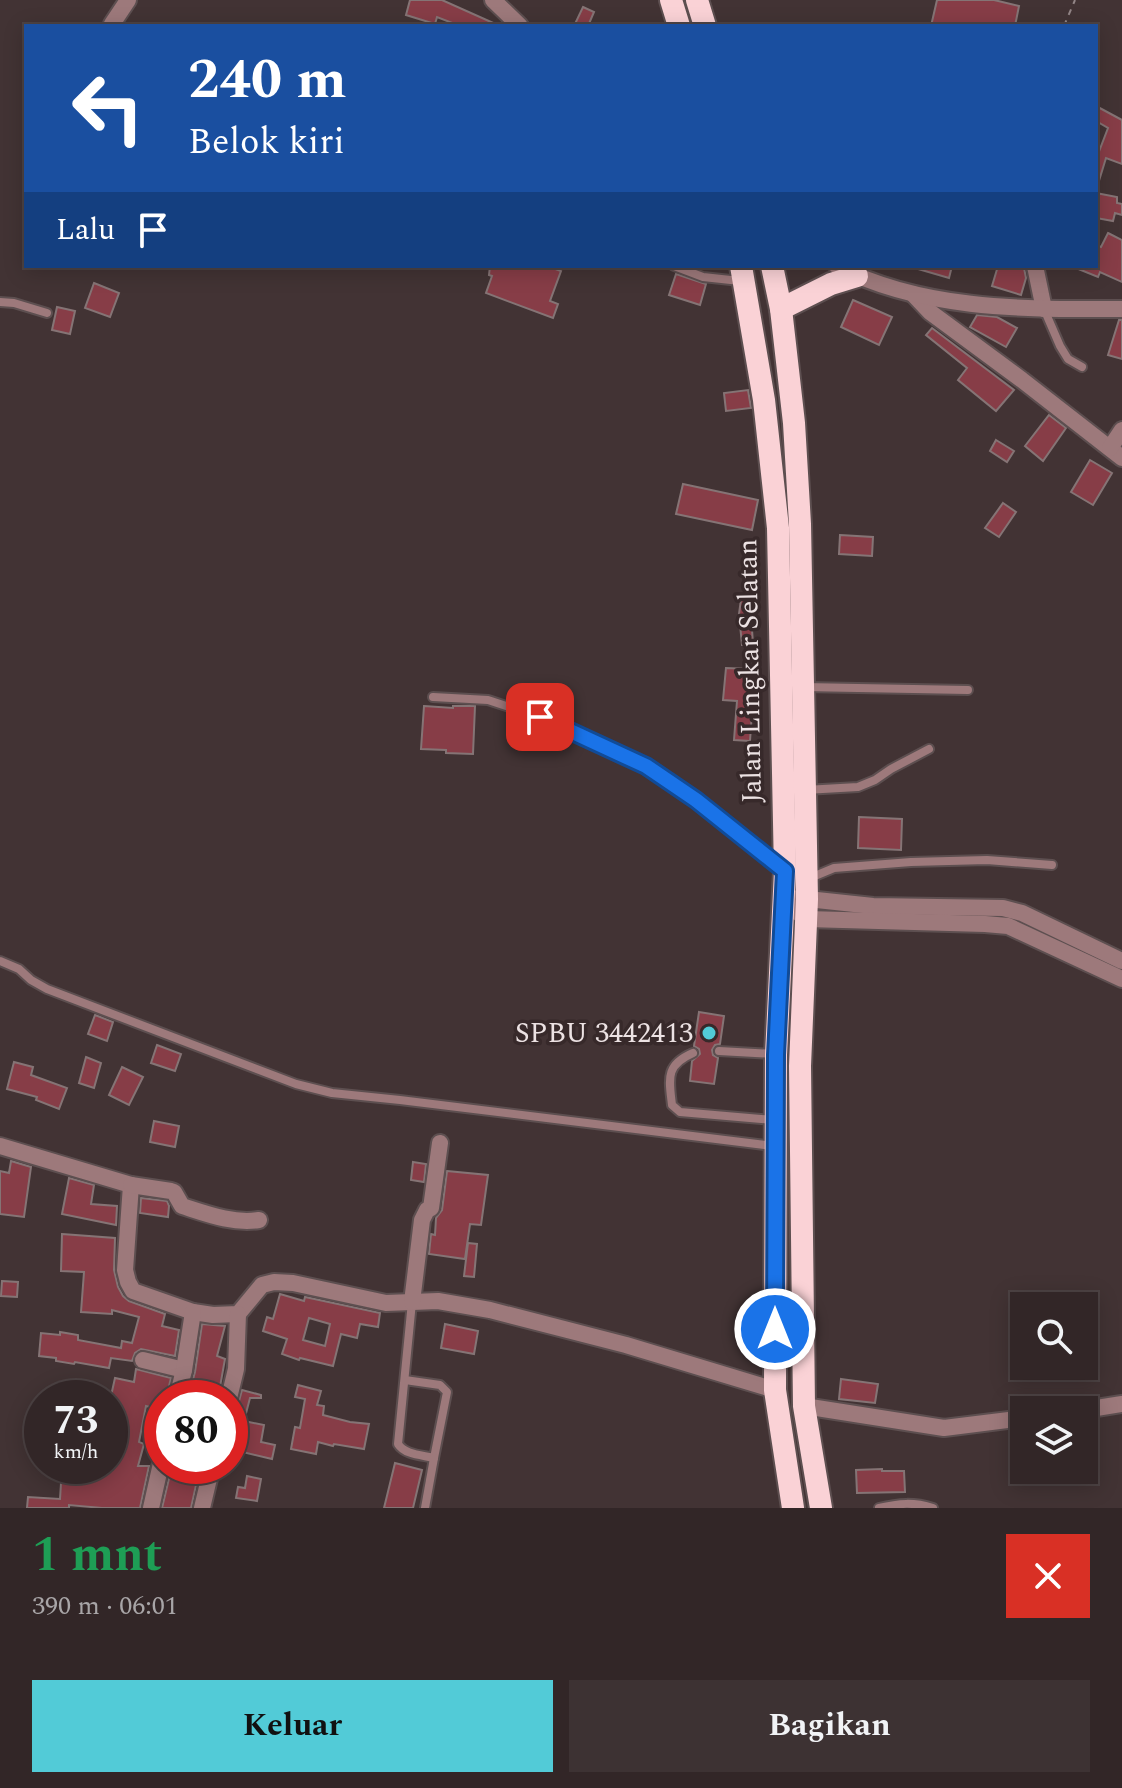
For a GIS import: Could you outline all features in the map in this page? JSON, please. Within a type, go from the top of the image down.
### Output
[{"type":"highway","points":[[671,0],[678,24]]},
{"type":"highway","points":[[697,0],[704,24]]},
{"type":"highway","name":"Jalan Lingkar Selatan","points":[[772,268],[781,309],[794,423],[800,524],[807,899],[800,1066],[804,1406],[821,1508]]},
{"type":"highway","points":[[781,309],[831,284],[847,271]]},
{"type":"highway","name":"Jalan Lingkar Selatan","points":[[743,274],[764,400],[778,528],[785,900],[776,1055],[775,1390],[793,1508]]},
{"type":"street","points":[[112,24],[128,0]]},
{"type":"street","points":[[493,0],[518,24]]},
{"type":"street","points":[[1035,268],[1044,309]]},
{"type":"street","points":[[847,271],[913,294],[998,308],[1122,309]]},
{"type":"street","points":[[913,294],[958,334],[1116,453],[1122,430]]},
{"type":"street","points":[[785,900],[807,899],[873,906],[1003,908],[1033,917],[1122,961]]},
{"type":"street","points":[[807,899],[1008,926],[1122,979]]},
{"type":"street","points":[[412,1302],[422,1220],[431,1208],[440,1143]]},
{"type":"street","points":[[0,1146],[131,1185],[171,1191],[182,1206],[210,1215],[237,1221],[259,1220]]},
{"type":"street","points":[[131,1185],[125,1270],[133,1291],[193,1312],[238,1314]]},
{"type":"street","points":[[233,1380],[238,1314],[262,1285],[274,1282],[293,1283],[386,1303],[438,1301],[490,1310],[626,1345],[775,1390]]},
{"type":"street","points":[[182,1380],[193,1312]]},
{"type":"street","points":[[143,1360],[184,1370]]},
{"type":"street","points":[[1098,1408],[1122,1404]]},
{"type":"street","points":[[804,1406],[944,1428],[1010,1420]]},
{"type":"street","points":[[151,1508],[156,1484]]},
{"type":"street","points":[[202,1508],[208,1484]]},
{"type":"lane","points":[[679,268],[703,277],[743,274]]},
{"type":"lane","points":[[0,302],[47,313]]},
{"type":"lane","points":[[1044,309],[1068,359],[1082,367]]},
{"type":"lane","points":[[803,687],[968,690]]},
{"type":"lane","points":[[433,697],[488,700],[540,717],[646,766],[696,800],[795,878],[807,899],[834,868],[987,860],[1052,865]]},
{"type":"lane","points":[[805,790],[858,787],[929,749]]},
{"type":"lane","points":[[0,961],[19,969],[47,989],[286,1080],[332,1093],[775,1147]]},
{"type":"lane","points":[[719,1051],[776,1055]]},
{"type":"lane","points":[[693,1053],[671,1070],[672,1105],[680,1112],[775,1120]]},
{"type":"lane","points":[[412,1302],[398,1444],[405,1451],[434,1458]]},
{"type":"lane","points":[[405,1380],[440,1385],[447,1392],[425,1508]]},
{"type":"lane","points":[[879,1508],[899,1503],[919,1503],[933,1508]]},
{"type":"path","points":[[1065,24],[1075,0]]},
{"type":"building","points":[[410,0],[442,0],[496,24],[455,24],[437,17],[435,24],[406,15]]},
{"type":"building","points":[[937,0],[994,0],[1019,6],[1015,24],[931,24]]},
{"type":"building","points":[[583,7],[594,12],[589,24],[575,24]]},
{"type":"building","points":[[1098,107],[1122,120],[1122,164],[1106,158],[1098,184],[1098,154],[1108,128],[1098,122]]},
{"type":"building","points":[[1098,193],[1117,197],[1117,203],[1122,204],[1122,215],[1115,213],[1113,221],[1098,218]]},
{"type":"building","points":[[1108,233],[1122,240],[1122,282],[1100,272],[1098,277],[1076,268],[1098,268],[1098,246],[1101,247]]},
{"type":"building","points":[[490,268],[553,268],[561,271],[550,301],[558,304],[553,318],[486,293],[492,276],[489,275]]},
{"type":"building","points":[[918,268],[952,268],[949,278]]},
{"type":"building","points":[[997,268],[1024,268],[1026,278],[1021,295],[992,286]]},
{"type":"building","points":[[676,274],[706,284],[700,305],[669,295]]},
{"type":"building","points":[[94,283],[119,293],[110,317],[85,308]]},
{"type":"building","points":[[853,300],[892,317],[879,345],[841,327]]},
{"type":"building","points":[[57,307],[75,311],[70,334],[52,330]]},
{"type":"building","points":[[977,315],[997,317],[1017,328],[1006,347],[970,327]]},
{"type":"building","points":[[1119,320],[1122,320],[1122,359],[1108,355]]},
{"type":"building","points":[[932,328],[1014,390],[996,411],[958,380],[967,368],[926,335]]},
{"type":"building","points":[[748,390],[751,408],[726,411],[724,393]]},
{"type":"building","points":[[1049,415],[1066,428],[1043,461],[1025,446]]},
{"type":"building","points":[[996,440],[1014,451],[1007,462],[990,451]]},
{"type":"building","points":[[1090,460],[1112,473],[1093,505],[1071,492]]},
{"type":"building","points":[[683,484],[758,500],[752,530],[676,514]]},
{"type":"building","points":[[1003,503],[1016,512],[999,537],[985,528]]},
{"type":"building","points":[[840,535],[873,537],[872,556],[839,554]]},
{"type":"building","points":[[741,599],[755,600],[754,615],[751,615],[753,644],[742,645]]},
{"type":"building","points":[[726,668],[750,669],[750,741],[734,740],[737,701],[723,700]]},
{"type":"building","points":[[424,706],[475,706],[473,754],[421,749]]},
{"type":"building","points":[[859,817],[902,819],[901,850],[858,848]]},
{"type":"building","name":"SPBU 3442413","points":[[699,1012],[724,1016],[720,1044],[712,1050],[718,1058],[714,1084],[690,1081],[692,1061],[700,1054],[694,1046]]},
{"type":"building","points":[[95,1015],[113,1022],[107,1041],[88,1034]]},
{"type":"building","points":[[157,1045],[181,1054],[175,1071],[151,1063]]},
{"type":"building","points":[[86,1057],[101,1063],[94,1088],[79,1083]]},
{"type":"building","points":[[14,1062],[33,1067],[31,1075],[67,1088],[59,1109],[36,1100],[37,1097],[7,1089]]},
{"type":"building","points":[[122,1067],[143,1077],[129,1105],[109,1095]]},
{"type":"building","points":[[154,1121],[179,1126],[175,1147],[150,1142]]},
{"type":"building","points":[[11,1161],[31,1167],[24,1217],[0,1214],[0,1171],[9,1173]]},
{"type":"building","points":[[413,1162],[426,1164],[424,1182],[411,1180]]},
{"type":"building","points":[[447,1171],[488,1175],[481,1225],[470,1224],[465,1259],[429,1254],[431,1234],[435,1235],[436,1218],[442,1210]]},
{"type":"building","points":[[69,1178],[94,1185],[91,1204],[117,1206],[116,1225],[62,1214]]},
{"type":"building","points":[[141,1198],[167,1201],[168,1217],[140,1213]]},
{"type":"building","points":[[62,1234],[115,1238],[114,1270],[118,1287],[129,1301],[165,1314],[162,1326],[179,1330],[175,1356],[141,1349],[132,1361],[111,1358],[109,1368],[39,1356],[41,1333],[78,1335],[78,1340],[121,1348],[122,1341],[132,1343],[139,1317],[112,1310],[112,1314],[81,1312],[84,1272],[61,1271]]},
{"type":"building","points":[[468,1243],[477,1244],[474,1277],[464,1276]]},
{"type":"building","points":[[2,1281],[18,1282],[17,1297],[1,1296]]},
{"type":"building","points":[[280,1294],[380,1313],[378,1327],[360,1324],[357,1338],[341,1334],[333,1366],[282,1354],[287,1339],[263,1331],[267,1317],[273,1319]],"holes":[[[309,1318],[330,1324],[325,1346],[303,1340]]]},
{"type":"building","points":[[202,1324],[225,1326],[217,1356],[225,1359],[221,1380],[193,1380]]},
{"type":"building","points":[[445,1324],[478,1331],[474,1354],[441,1348]]},
{"type":"building","points":[[136,1369],[171,1378],[144,1380],[144,1416],[139,1442],[144,1444],[138,1466],[144,1466],[145,1484],[140,1508],[69,1505],[69,1508],[27,1508],[28,1497],[60,1499],[61,1484],[128,1484],[128,1381],[134,1382]]},
{"type":"building","points":[[841,1379],[878,1384],[875,1403],[839,1399]]},
{"type":"building","points":[[298,1385],[321,1391],[317,1405],[324,1406],[323,1415],[369,1424],[364,1449],[318,1442],[316,1454],[291,1449],[295,1427],[300,1428],[305,1399],[295,1397]]},
{"type":"building","points":[[248,1392],[261,1395],[261,1398],[250,1398],[248,1406]]},
{"type":"building","points":[[248,1422],[264,1425],[261,1442],[275,1445],[272,1459],[248,1453]]},
{"type":"building","points":[[395,1463],[422,1470],[413,1508],[384,1508]]},
{"type":"building","points":[[856,1470],[904,1471],[905,1492],[857,1493]]},
{"type":"building","points":[[248,1476],[261,1479],[257,1501],[236,1498],[238,1487],[245,1488]]},
{"type":"building","points":[[168,1484],[196,1484],[191,1508],[162,1508]]},
{"type":"place","name":"SPBU 3442413","points":[[709,1033]]},
{"type":"route","points":[[540,717],[646,766],[696,800],[785,871],[776,1055],[775,1329]]}]
